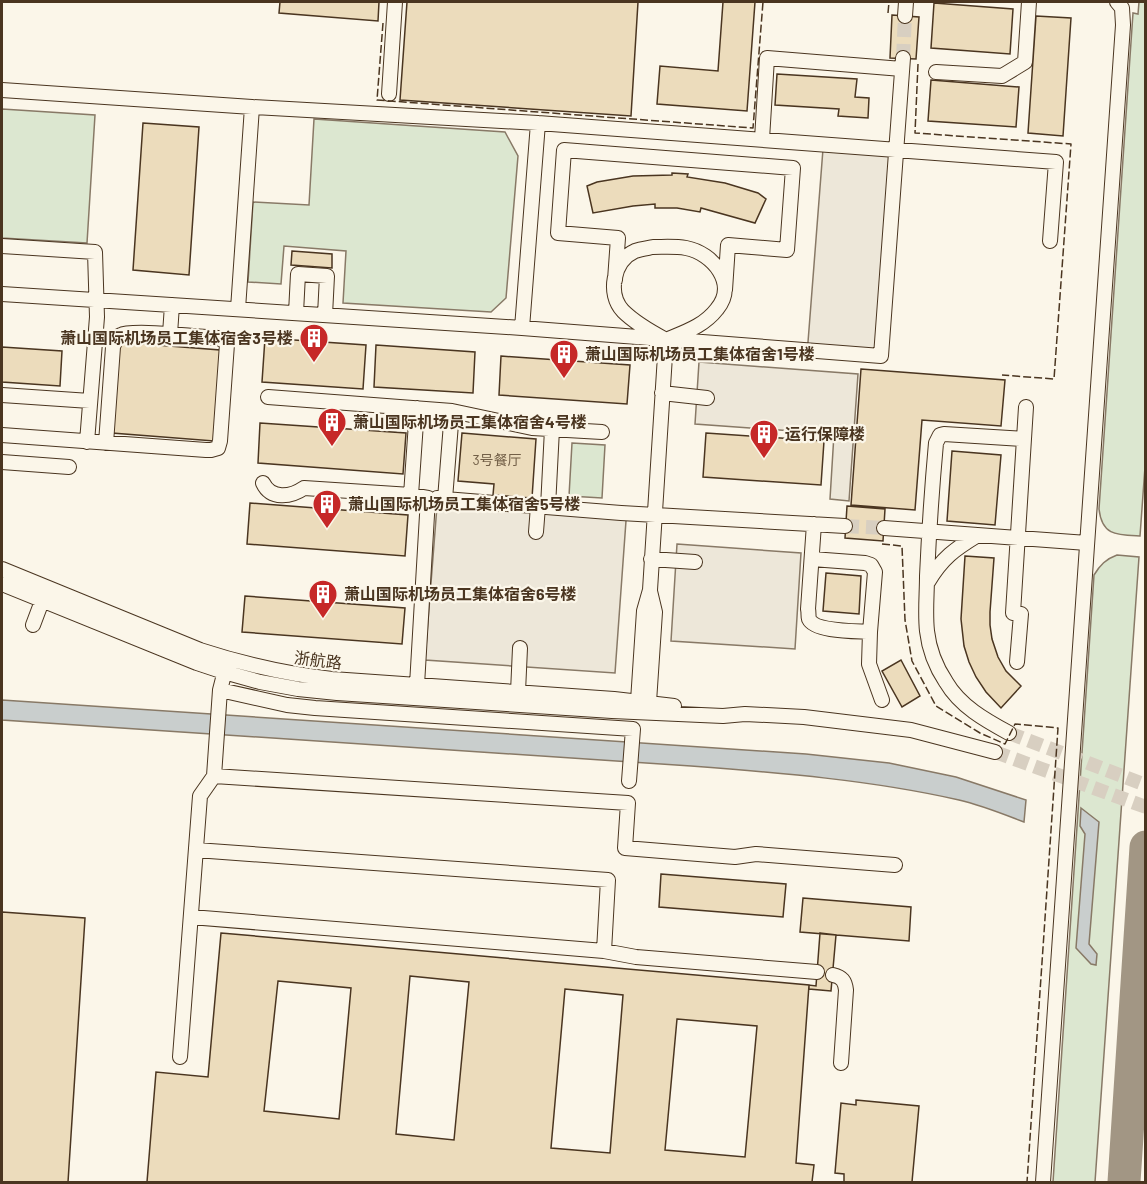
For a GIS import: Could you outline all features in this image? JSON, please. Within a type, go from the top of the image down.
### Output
[{"type":"street","points":[[389,94],[395,2]]},
{"type":"street","points":[[936,72],[1002,76],[1025,62],[1029,2]]},
{"type":"street","points":[[1043,1182],[1123,25],[1122,8],[1117,2]]},
{"type":"street","points":[[2,294],[522,328],[881,357],[902,64],[767,58],[762,139]]},
{"type":"street","points":[[2,90],[538,123],[1056,162],[1050,241]]},
{"type":"street","points":[[238,309],[252,107]]},
{"type":"street","points":[[522,328],[538,123]]},
{"type":"street","points":[[676,159],[678,133]]},
{"type":"street","points":[[564,150],[793,168],[787,250],[728,245],[725,290],[723,300],[717,310],[692,330],[666,340],[634,321],[616,301],[618,238],[558,233],[564,150]]},
{"type":"street","points":[[2,246],[95,252],[97,317],[87,442]]},
{"type":"street","points":[[615,280],[619,267],[626,257],[635,251],[653,247],[687,248],[716,264],[724,277],[725,290]]},
{"type":"street","points":[[296,313],[298,274],[327,276],[325,315]]},
{"type":"street","points":[[170,334],[172,305]]},
{"type":"street","points":[[2,435],[87,442],[206,450],[218,448],[227,344],[225,341],[218,338],[170,334],[129,333],[120,335],[115,341],[106,443]]},
{"type":"street","points":[[666,340],[651,559],[650,590],[655,612],[643,705],[723,716],[745,714],[804,717],[911,730],[995,752]]},
{"type":"street","points":[[662,393],[707,398]]},
{"type":"street","points":[[2,395],[90,401]]},
{"type":"street","points":[[268,397],[452,411],[532,428],[602,432]]},
{"type":"street","points":[[1017,662],[1021,614],[1013,613],[1026,407]]},
{"type":"street","points":[[411,495],[417,408]]},
{"type":"street","points":[[445,499],[452,411]]},
{"type":"street","points":[[536,532],[543,507],[552,429]]},
{"type":"street","points":[[1009,733],[984,719],[961,701],[946,684],[934,661],[927,632],[929,531],[936,443],[940,435],[1024,439]]},
{"type":"street","points":[[2,462],[69,467]]},
{"type":"street","points":[[263,483],[271,492],[289,496],[304,488],[654,515],[845,526]]},
{"type":"street","points":[[417,686],[428,498]]},
{"type":"street","points":[[814,524],[808,609],[810,619],[815,626],[870,632]]},
{"type":"street","points":[[884,528],[1087,543]]},
{"type":"street","points":[[927,584],[947,556],[978,535]]},
{"type":"street","points":[[651,559],[695,562]]},
{"type":"street","points":[[812,559],[865,563],[870,565],[875,572],[869,664],[882,700]]},
{"type":"street","name":"浙航路","points":[[2,569],[44,595],[197,663],[262,668],[305,676],[518,692],[643,705]]},
{"type":"street","name":"浙航路","points":[[2,584],[44,595]]},
{"type":"street","points":[[33,626],[44,595]]},
{"type":"street","points":[[518,692],[520,648]]},
{"type":"street","points":[[180,1057],[200,796],[214,776],[220,690],[226,665]]},
{"type":"street","name":"浙航路","points":[[226,665],[260,682],[327,692],[643,705]]},
{"type":"street","points":[[220,690],[278,703],[315,708],[633,729],[629,781]]},
{"type":"street","points":[[214,776],[628,802],[626,848],[735,857],[756,854],[895,865]]},
{"type":"street","points":[[196,850],[608,880],[604,951]]},
{"type":"street","points":[[191,917],[604,951],[636,957],[817,972]]},
{"type":"street","points":[[833,975],[842,979],[846,990],[841,1063]]},
{"type":"green space","points":[[1139,2],[1146,2],[1146,453],[1140,536],[1118,534],[1107,529],[1103,524],[1099,509],[1133,13],[1138,14]]},
{"type":"green space","points":[[2,109],[95,115],[87,243],[2,238]]},
{"type":"green space","points":[[314,119],[505,132],[518,156],[506,298],[491,312],[343,303],[346,251],[284,246],[281,284],[248,282],[253,202],[309,205]]},
{"type":"green space","points":[[572,443],[605,445],[602,498],[569,496]]},
{"type":"green space","points":[[1117,555],[1139,557],[1095,1182],[1053,1182],[1094,575],[1104,563]]},
{"type":"shaded area","points":[[823,149],[898,155],[882,361],[807,355]]},
{"type":"shaded area","points":[[699,362],[858,374],[849,501],[830,499],[834,434],[695,424]]},
{"type":"shaded area","points":[[438,493],[627,507],[615,673],[425,660]]},
{"type":"shaded area","points":[[677,544],[801,553],[795,649],[671,641]]},
{"type":"shaded area","points":[[2,700],[806,754],[889,763],[956,777],[1026,800],[1024,822],[959,800],[893,787],[826,778],[691,766],[2,720]]},
{"type":"shaded area","points":[[1081,808],[1099,822],[1089,944],[1097,954],[1096,965],[1091,964],[1076,948],[1085,834],[1080,826]]},
{"type":"building","points":[[280,2],[379,2],[378,21],[279,13]]},
{"type":"building","points":[[407,2],[638,2],[631,116],[400,100]]},
{"type":"building","points":[[723,2],[755,2],[747,111],[657,104],[660,66],[718,71]]},
{"type":"building","points":[[934,3],[1013,9],[1010,54],[931,48]]},
{"type":"building","points":[[892,15],[919,17],[916,59],[890,58]]},
{"type":"building","points":[[1036,16],[1071,18],[1063,136],[1028,133]]},
{"type":"building","points":[[777,74],[857,79],[855,97],[869,98],[868,118],[838,116],[839,109],[775,105]]},
{"type":"building","points":[[931,80],[1019,87],[1016,127],[928,121]]},
{"type":"building","points":[[143,123],[199,127],[189,275],[133,270]]},
{"type":"building","points":[[672,173],[688,174],[687,177],[725,183],[758,193],[766,199],[755,223],[701,208],[700,212],[677,208],[655,208],[655,204],[593,213],[587,186],[633,176],[672,175]]},
{"type":"building","points":[[292,251],[332,254],[332,268],[291,265]]},
{"type":"building","name":"萧山国际机场员工集体宿舍3号楼","points":[[265,338],[366,345],[363,389],[262,382]]},
{"type":"building","points":[[118,342],[220,350],[214,441],[112,433]]},
{"type":"building","points":[[376,345],[475,352],[473,393],[374,387]]},
{"type":"building","points":[[2,347],[62,351],[60,386],[2,382]]},
{"type":"building","name":"萧山国际机场员工集体宿舍1号楼","points":[[501,356],[630,365],[627,404],[499,395]]},
{"type":"building","points":[[861,369],[1005,380],[1001,426],[922,420],[915,510],[851,505]]},
{"type":"building","name":"萧山国际机场员工集体宿舍4号楼","points":[[260,423],[406,433],[403,474],[258,463]]},
{"type":"building","points":[[462,433],[536,439],[532,498],[493,495],[494,484],[458,481]]},
{"type":"building","name":"运行保障楼","points":[[706,433],[824,441],[821,485],[703,477]]},
{"type":"building","points":[[952,451],[1001,455],[995,525],[947,521]]},
{"type":"building","name":"萧山国际机场员工集体宿舍5号楼","points":[[250,503],[408,515],[405,556],[247,544]]},
{"type":"building","points":[[847,506],[885,509],[883,541],[845,538]]},
{"type":"building","points":[[965,556],[994,558],[990,612],[992,639],[1006,671],[1021,686],[1001,708],[976,677],[964,646],[961,619]]},
{"type":"building","points":[[826,573],[861,576],[859,614],[823,611]]},
{"type":"building","name":"萧山国际机场员工集体宿舍6号楼","points":[[245,596],[405,608],[402,644],[242,632]]},
{"type":"building","points":[[901,660],[920,696],[902,707],[882,671]]},
{"type":"building","points":[[661,874],[786,884],[783,917],[659,907]]},
{"type":"building","points":[[803,898],[911,907],[909,941],[800,932]]},
{"type":"building","points":[[2,912],[85,918],[68,1182],[2,1182]]},
{"type":"building","points":[[221,933],[809,985],[796,1163],[814,1165],[812,1182],[147,1182],[156,1072],[208,1077]],"holes":[[[410,976],[469,982],[454,1140],[396,1134]],[[278,981],[351,988],[339,1119],[264,1111]],[[565,989],[623,995],[610,1153],[551,1148]],[[677,1019],[757,1026],[745,1157],[665,1150]]]},
{"type":"building","points":[[820,933],[836,935],[831,991],[809,989],[809,985],[816,986]]},
{"type":"building","points":[[856,1100],[919,1106],[912,1182],[844,1182],[844,1174],[835,1173],[841,1103],[856,1105]]},
{"type":"taxiway","points":[[1124,1182],[1146,847]]},
{"type":"tunnel","points":[[903,58],[905,16]]},
{"type":"tunnel","points":[[845,526],[884,528]]},
{"type":"tunnel","points":[[1009,733],[1146,785]]},
{"type":"tunnel","points":[[995,752],[1146,807]]},
{"type":"fence","points":[[383,23],[377,100],[753,128],[763,2]]},
{"type":"fence","points":[[888,13],[889,2]]},
{"type":"fence","points":[[918,64],[915,133],[1071,144],[1054,379],[1002,375]]},
{"type":"fence","points":[[882,544],[902,546],[905,620],[912,661],[936,706],[980,733],[1005,744],[1015,724],[1058,728],[1027,1182]]},
{"type":"place","name":"萧山国际机场员工集体宿舍3号楼","points":[[314,364]]},
{"type":"place","name":"萧山国际机场员工集体宿舍1号楼","points":[[564,380]]},
{"type":"place","name":"萧山国际机场员工集体宿舍4号楼","points":[[332,448]]},
{"type":"place","name":"运行保障楼","points":[[764,460]]},
{"type":"place","name":"萧山国际机场员工集体宿舍5号楼","points":[[327,530]]},
{"type":"place","name":"萧山国际机场员工集体宿舍6号楼","points":[[323,620]]}]
